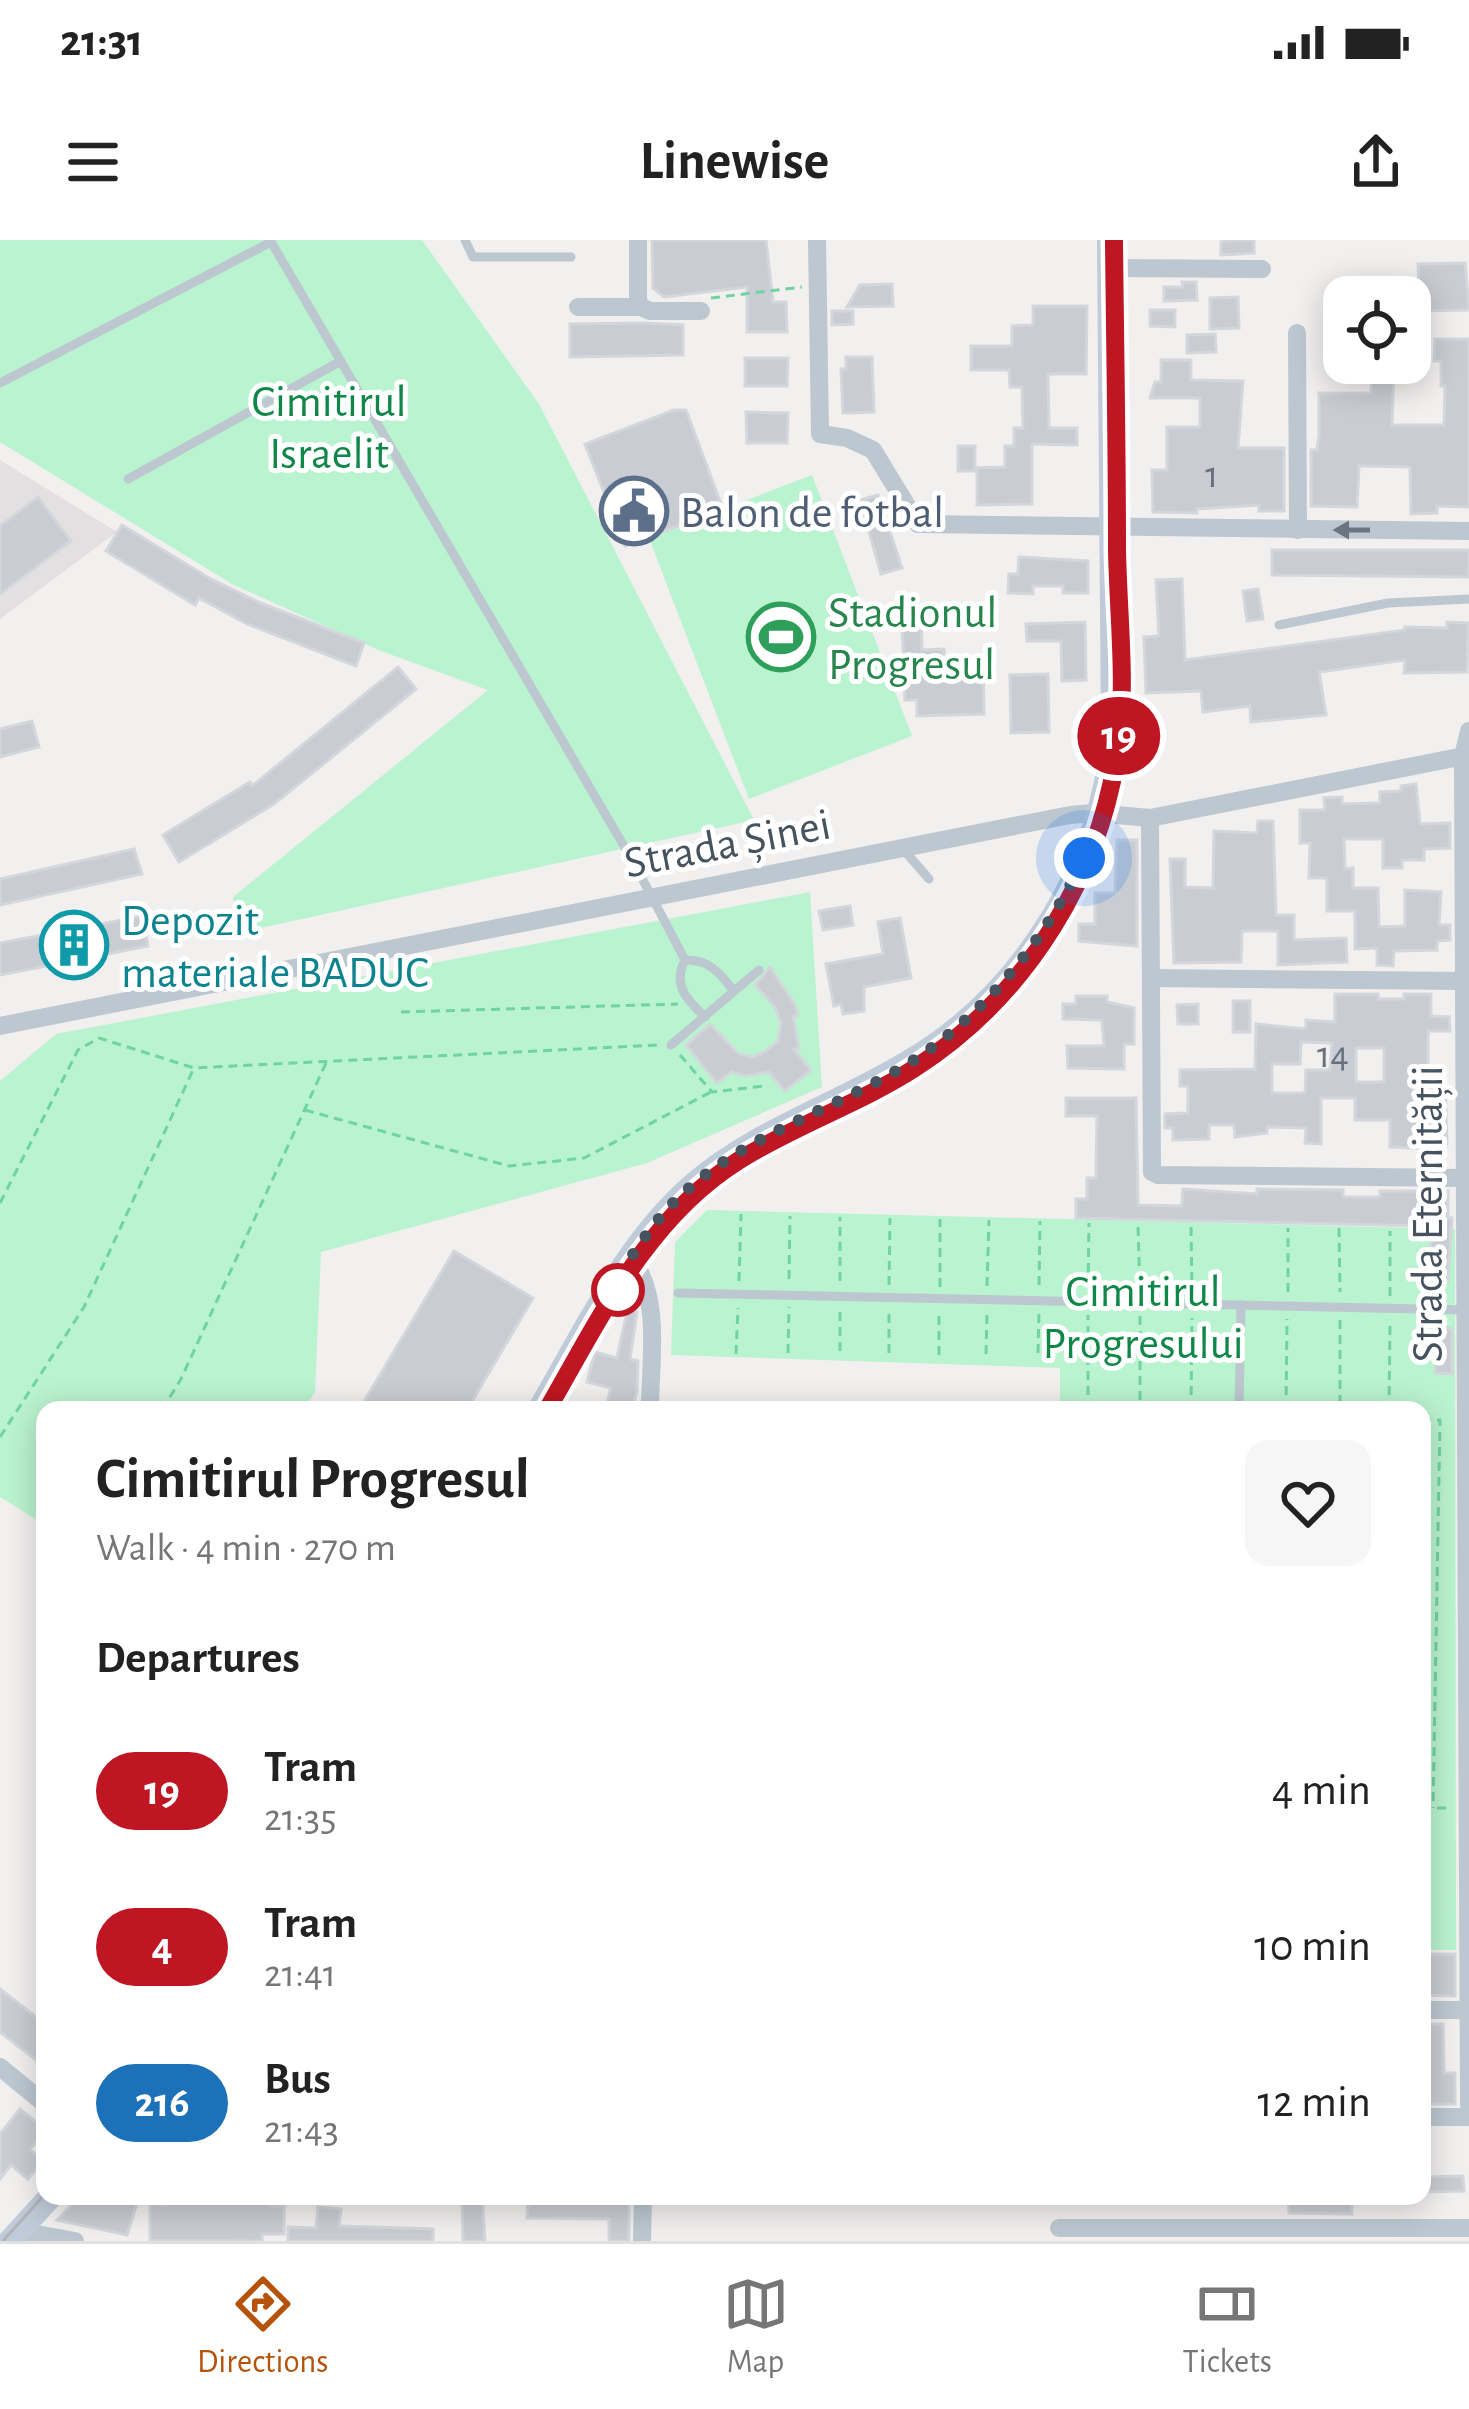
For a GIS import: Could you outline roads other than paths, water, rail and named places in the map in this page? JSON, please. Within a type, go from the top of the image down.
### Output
[{"type":"main road","points":[[544,1401],[631,1257],[673,1204],[721,1163],[910,1062],[970,1016],[1028,953],[1084,858],[1100,813],[1114,735],[1109,240]]},
{"type":"main road","points":[[15,2236],[43,2205]]},
{"type":"street","points":[[638,240],[641,308]]},
{"type":"street","points":[[815,241],[820,434],[847,438],[873,450],[918,524],[1469,531]]},
{"type":"street","points":[[1109,268],[1262,268]]},
{"type":"street","points":[[578,307],[692,311]]},
{"type":"street","points":[[1297,332],[1298,530]]},
{"type":"street","name":"Strada Eternității","points":[[1469,731],[1465,981],[1469,2105]]},
{"type":"street","name":"Strada Șinei","points":[[0,1026],[1070,815],[1150,818],[1466,755]]},
{"type":"street","points":[[1150,818],[1152,1172],[1466,1178]]},
{"type":"street","points":[[1150,978],[1465,981]]},
{"type":"street","points":[[631,1257],[643,1274],[651,1311],[650,1401]]},
{"type":"street","points":[[1431,2010],[1468,2011]]},
{"type":"street","points":[[0,2067],[36,2097]]},
{"type":"street","points":[[1431,2117],[1469,2117]]},
{"type":"street","points":[[643,2205],[643,2241]]},
{"type":"street","points":[[1060,2228],[1137,2235],[1469,2228]]},
{"type":"street","points":[[15,2236],[75,2241]]},
{"type":"lane","points":[[465,240],[473,257],[571,257]]},
{"type":"lane","points":[[0,383],[271,241],[635,865],[686,960],[679,982],[705,1017]]},
{"type":"lane","points":[[128,479],[341,362]]},
{"type":"lane","points":[[1279,625],[1388,603],[1469,599]]},
{"type":"lane","points":[[902,849],[929,879]]},
{"type":"lane","points":[[686,960],[712,966],[734,991]]},
{"type":"lane","points":[[671,1045],[759,970]]},
{"type":"lane","points":[[679,1293],[1466,1310]]},
{"type":"lane","points":[[1239,1401],[1241,1305]]},
{"type":"tram line","points":[[538,1401],[602,1292],[663,1209],[734,1151],[892,1069],[936,1040],[1011,969],[1068,882],[1088,834],[1110,732],[1105,240]]},
{"type":"tram line","name":"19","points":[[552,1401],[609,1303],[671,1216],[739,1160],[912,1070],[952,1042],[1037,954],[1068,904],[1102,819],[1119,734],[1114,240]]},
{"type":"tram line","points":[[3,2241],[36,2204]]},
{"type":"place","name":"Balon de fotbal","points":[[634,511]]},
{"type":"place","name":"Stadionul Progresul","points":[[781,637]]},
{"type":"place","name":"Depozit materiale BADUC","points":[[74,945]]},
{"type":"park label","name":"Cimitirul Israelit","points":[[329,426]]},
{"type":"park label","name":"Cimitirul Progresului","points":[[1143,1316]]}]
